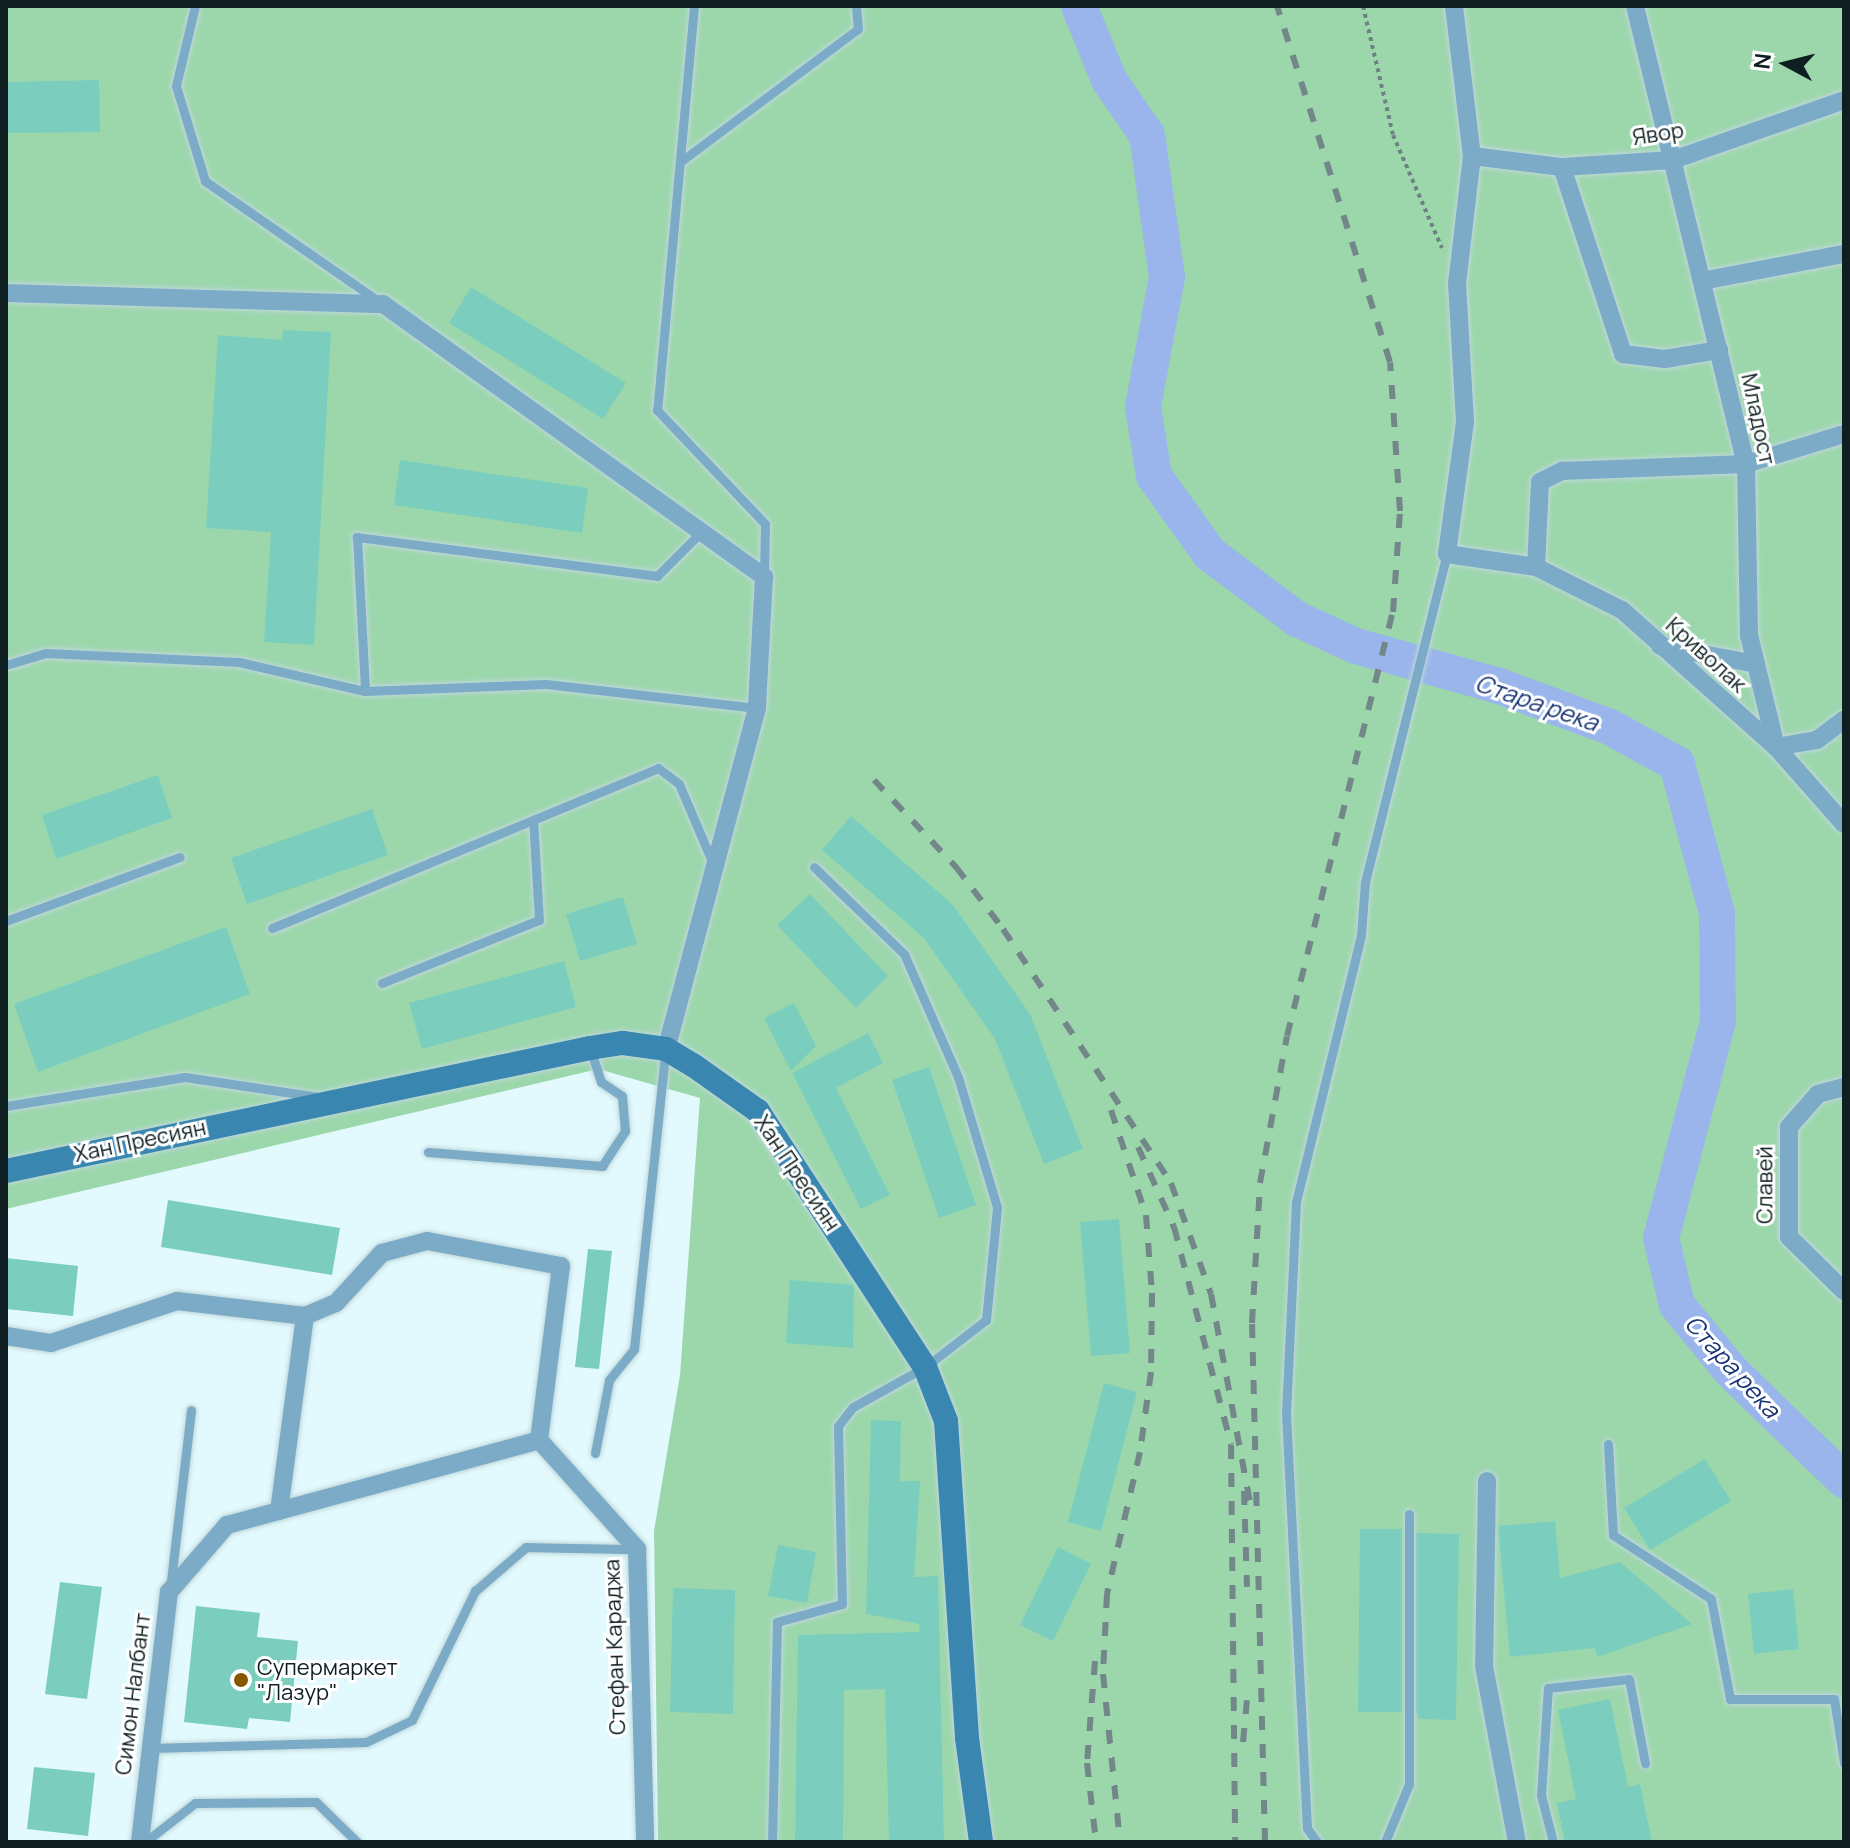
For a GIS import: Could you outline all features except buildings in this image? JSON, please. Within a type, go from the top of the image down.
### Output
[{"type":"street","points":[[1454,6],[1472,156],[1457,283],[1465,422],[1447,554],[1536,567],[1540,482],[1562,471],[1746,464],[1844,434]]},
{"type":"street","name":"Младост","points":[[1635,6],[1746,464],[1749,635],[1776,747],[1844,824]]},
{"type":"street","name":"Явор","points":[[1472,156],[1562,167],[1673,160],[1844,100]]},
{"type":"street","points":[[1562,167],[1623,354],[1665,359],[1719,350]]},
{"type":"street","points":[[1702,281],[1844,254]]},
{"type":"street","points":[[6,293],[383,304],[764,577],[757,708],[666,1049]]},
{"type":"street","name":"Криволак","points":[[1536,567],[1622,610],[1776,747]]},
{"type":"street","points":[[1660,646],[1756,664]]},
{"type":"street","points":[[1776,747],[1817,740],[1844,720]]},
{"type":"street","name":"Хан Пресиян","points":[[6,1171],[334,1099],[623,1043],[666,1049],[758,1111],[925,1367],[946,1421],[967,1738],[981,1842]]},
{"type":"street","name":"Славей","points":[[1844,1087],[1818,1094],[1789,1127],[1789,1237],[1844,1291]]},
{"type":"street","points":[[6,1336],[51,1343],[177,1301],[305,1316],[336,1303],[382,1253],[427,1241],[561,1266],[539,1440],[279,1511],[305,1316]]},
{"type":"street","name":"Стефан Караджа","points":[[539,1440],[637,1549],[645,1842]]},
{"type":"street","points":[[1487,1481],[1484,1666],[1517,1842]]},
{"type":"street","name":"Симон Налбант","points":[[143,1842],[169,1592],[227,1525],[279,1511]]},
{"type":"lane","points":[[195,6],[176,86],[205,181],[383,304]]},
{"type":"lane","points":[[694,6],[657,410],[765,524],[764,577]]},
{"type":"lane","points":[[680,162],[858,29],[856,6]]},
{"type":"lane","points":[[365,691],[357,537],[657,576],[701,532]]},
{"type":"lane","points":[[1317,1842],[1307,1828],[1286,1414],[1296,1202],[1361,935],[1365,882],[1447,554]]},
{"type":"lane","points":[[6,665],[46,653],[239,662],[365,691],[546,684],[757,708]]},
{"type":"lane","points":[[272,928],[658,768],[679,784],[714,868]]},
{"type":"lane","points":[[382,983],[539,920],[533,820]]},
{"type":"lane","points":[[6,921],[180,857]]},
{"type":"lane","points":[[772,1842],[777,1622],[842,1604],[838,1426],[853,1407],[925,1367],[986,1320],[997,1207],[958,1077],[904,954],[814,867]]},
{"type":"lane","points":[[428,1152],[602,1166],[625,1131],[622,1096],[601,1082],[590,1048]]},
{"type":"lane","points":[[595,1453],[609,1380],[634,1349],[666,1049]]},
{"type":"lane","points":[[6,1106],[185,1077],[334,1099]]},
{"type":"lane","points":[[169,1592],[191,1410]]},
{"type":"lane","points":[[1608,1444],[1613,1535],[1711,1599],[1730,1699],[1834,1699],[1844,1763]]},
{"type":"lane","points":[[1385,1842],[1409,1784],[1409,1514]]},
{"type":"lane","points":[[151,1748],[366,1742],[412,1720],[475,1591],[526,1547],[637,1549]]},
{"type":"lane","points":[[1553,1842],[1541,1795],[1548,1688],[1629,1679],[1645,1763]]},
{"type":"lane","points":[[143,1842],[195,1803],[316,1802],[357,1842]]},
{"type":"path","points":[[1363,6],[1393,135],[1457,283]]},
{"type":"green space","points":[[6,6],[1844,6],[1844,1842],[658,1842],[654,1531],[680,1375],[700,1098],[598,1069],[6,1209]]},
{"type":"waterway","name":"Стара река","points":[[1079,6],[1109,80],[1147,135],[1167,277],[1143,407],[1154,476],[1210,554],[1297,619],[1356,646],[1499,686],[1610,727],[1677,764],[1717,913],[1718,1021],[1661,1238],[1677,1305],[1732,1372],[1844,1480]]},
{"type":"railway","points":[[1265,1842],[1252,1323],[1260,1183],[1287,1036],[1393,612],[1400,511],[1390,362],[1277,6]]},
{"type":"railway","points":[[874,780],[956,867],[1003,929],[1171,1183],[1211,1294],[1250,1503]]},
{"type":"railway","points":[[1111,1110],[1146,1215],[1152,1293],[1151,1372],[1140,1452],[1107,1594],[1103,1674],[1120,1842]]},
{"type":"railway","points":[[1138,1147],[1174,1227],[1231,1445],[1235,1842]]},
{"type":"railway","points":[[1244,1491],[1247,1587]]},
{"type":"railway","points":[[1095,1661],[1087,1763],[1096,1842]]},
{"type":"railway","points":[[1243,1742],[1247,1700]]},
{"type":"place","name":"Супермаркет \"Лазур\"","points":[[241,1680]]}]
